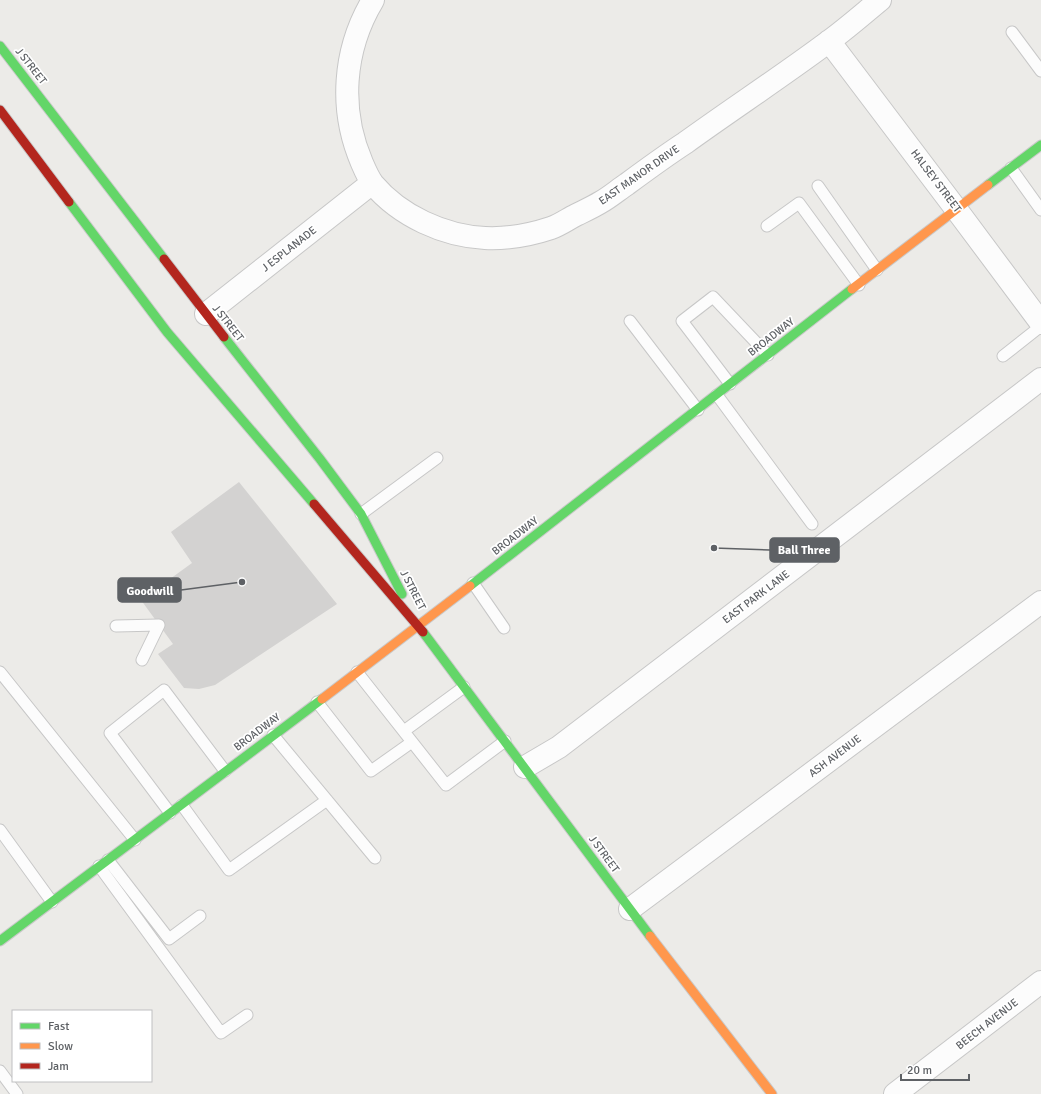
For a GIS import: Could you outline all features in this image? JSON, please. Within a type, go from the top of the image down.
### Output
[{"type":"main road","name":"J STREET","points":[[1,50],[320,459],[360,514],[418,626]]},
{"type":"main road","name":"J STREET","points":[[0,110],[167,332],[418,626],[719,1027],[772,1094]]},
{"type":"main road","name":"BROADWAY","points":[[0,941],[474,584],[877,270],[1041,145]]},
{"type":"street","name":"EAST MANOR DRIVE","points":[[373,0],[362,20],[353,45],[349,61],[347,83],[347,105],[350,125],[355,146],[362,165],[372,183],[404,211],[442,230],[462,235],[485,238],[532,234],[554,227],[601,202],[829,41],[880,0]]},
{"type":"street","name":"HALSEY STREET","points":[[829,41],[1041,322]]},
{"type":"street","name":"J ESPLANADE","points":[[206,314],[372,183]]},
{"type":"street","name":"EAST PARK LANE","points":[[525,768],[559,747],[1041,379]]},
{"type":"street","name":"ASH AVENUE","points":[[630,909],[1041,602]]},
{"type":"street","name":"BEECH AVENUE","points":[[895,1094],[1041,982]]},
{"type":"lane","points":[[1012,32],[1041,71]]},
{"type":"lane","points":[[1011,168],[1041,210]]},
{"type":"lane","points":[[818,186],[877,270]]},
{"type":"lane","points":[[767,226],[799,203],[859,285]]},
{"type":"lane","points":[[730,384],[682,321],[713,297],[768,355]]},
{"type":"lane","points":[[630,321],[698,410]]},
{"type":"lane","points":[[1003,356],[1041,326]]},
{"type":"lane","points":[[717,394],[812,524]]},
{"type":"lane","points":[[360,514],[437,458]]},
{"type":"lane","points":[[474,584],[504,628]]},
{"type":"lane","points":[[116,626],[159,625],[142,660]]},
{"type":"lane","points":[[0,672],[134,840]]},
{"type":"lane","points":[[358,672],[446,785],[505,741]]},
{"type":"lane","points":[[404,731],[464,687]]},
{"type":"lane","points":[[170,813],[110,733],[164,690],[225,771]]},
{"type":"lane","points":[[318,702],[371,771],[412,742]]},
{"type":"lane","points":[[273,735],[375,858]]},
{"type":"lane","points":[[182,805],[229,870],[327,800]]},
{"type":"lane","points":[[0,830],[52,902]]},
{"type":"lane","points":[[104,863],[169,939],[200,916]]},
{"type":"lane","points":[[104,863],[222,1033],[248,1015]]},
{"type":"lane","points":[[0,1071],[17,1094]]},
{"type":"building","points":[[239,482],[337,604],[215,685],[199,689],[184,688],[158,654],[173,644],[141,600],[192,563],[171,532]]},
{"type":"traffic: fast","points":[[0,46],[164,259]]},
{"type":"traffic: fast","points":[[988,185],[1041,145]]},
{"type":"traffic: fast","points":[[69,202],[167,332],[314,504]]},
{"type":"traffic: fast","points":[[470,586],[852,289]]},
{"type":"traffic: fast","points":[[224,337],[320,459],[361,514],[402,594]]},
{"type":"traffic: fast","points":[[423,632],[650,936]]},
{"type":"traffic: fast","points":[[0,941],[322,699]]},
{"type":"traffic: slow","points":[[852,289],[988,185]]},
{"type":"traffic: slow","points":[[322,699],[470,586]]},
{"type":"traffic: slow","points":[[650,936],[772,1094]]},
{"type":"traffic: jam","points":[[0,110],[69,202]]},
{"type":"traffic: jam","points":[[164,259],[224,337]]},
{"type":"traffic: jam","points":[[314,504],[423,632]]},
{"type":"place","name":"Ball Three","points":[[714,548]]},
{"type":"place","name":"Goodwill","points":[[242,582]]}]
